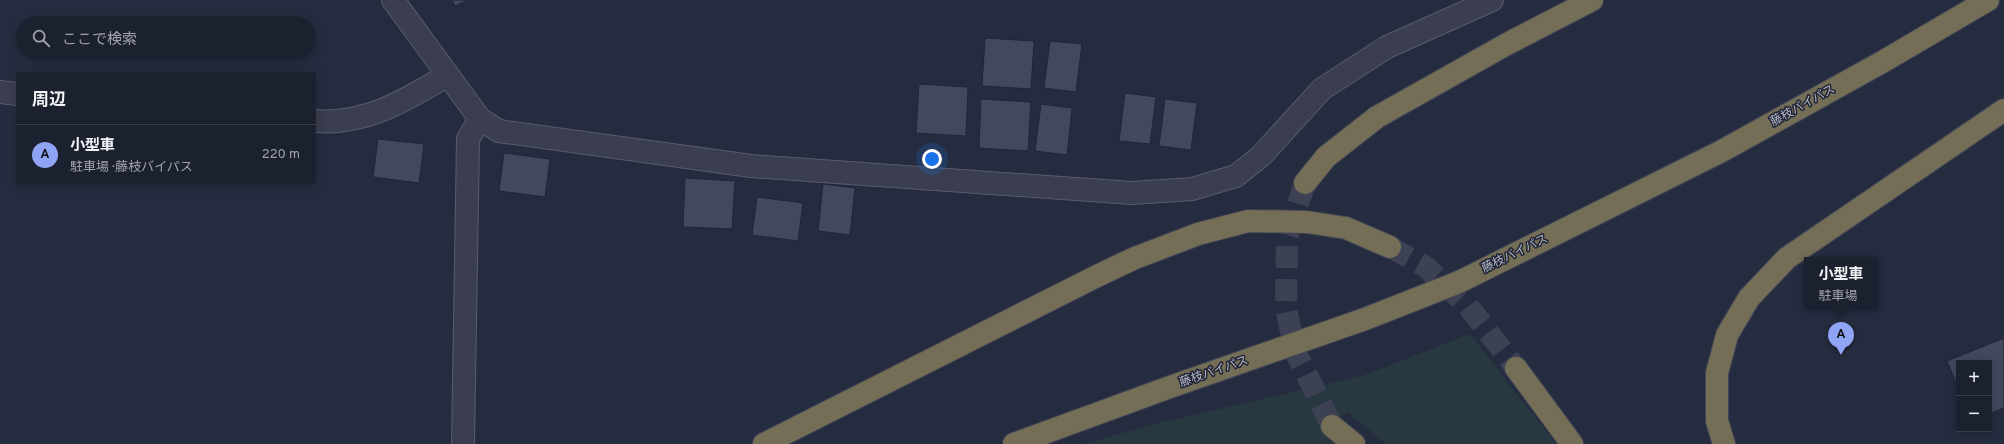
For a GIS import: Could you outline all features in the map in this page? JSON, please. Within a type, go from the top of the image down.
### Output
[{"type":"highway","points":[[1305,183],[1326,157],[1377,116],[1507,44],[1592,0]]},
{"type":"highway","name":"藤枝バイパス","points":[[1014,444],[1170,386],[1358,322],[1459,282],[1720,152],[1884,61],[1988,0]]},
{"type":"highway","points":[[1724,444],[1717,421],[1717,373],[1727,335],[1749,298],[1787,258],[2004,110]]},
{"type":"highway","points":[[764,444],[1097,276],[1135,258],[1198,234],[1248,221],[1307,222],[1346,228],[1390,247]]},
{"type":"highway","points":[[1516,368],[1572,444]]},
{"type":"highway","points":[[1332,426],[1354,444]]},
{"type":"street","points":[[393,0],[480,119],[499,131],[751,166],[1132,193],[1192,189],[1236,176],[1261,156],[1322,89],[1387,47],[1492,0]]},
{"type":"street","points":[[316,121],[360,118],[397,105],[448,75]]},
{"type":"street","points":[[0,92],[16,94]]},
{"type":"street","points":[[462,444],[468,139],[480,119]]},
{"type":"shaded area","points":[[1470,334],[1556,444],[1386,444],[1347,412],[1322,432],[1337,444],[1086,444],[1142,427],[1362,376]]},
{"type":"building","points":[[452,0],[468,0],[455,6]]},
{"type":"building","points":[[985,38],[1034,41],[1031,89],[982,86]]},
{"type":"building","points":[[1050,41],[1082,44],[1076,92],[1044,88]]},
{"type":"building","points":[[919,84],[968,87],[966,136],[916,133]]},
{"type":"building","points":[[1125,93],[1156,97],[1150,144],[1119,141]]},
{"type":"building","points":[[981,99],[1031,102],[1028,151],[979,148]]},
{"type":"building","points":[[1165,99],[1197,103],[1191,150],[1159,146]]},
{"type":"building","points":[[1041,104],[1072,108],[1067,155],[1035,151]]},
{"type":"building","points":[[378,139],[424,144],[419,183],[373,177]]},
{"type":"building","points":[[504,153],[550,159],[545,197],[499,191]]},
{"type":"building","points":[[685,178],[735,181],[732,229],[683,227]]},
{"type":"building","points":[[823,184],[855,188],[850,235],[818,231]]},
{"type":"building","points":[[757,197],[803,203],[798,241],[752,235]]},
{"type":"building","points":[[2004,338],[2004,408],[1992,413],[1992,360],[1956,360],[1956,383],[1947,361]]},
{"type":"tunnel","points":[[1305,183],[1287,238],[1286,308],[1295,351],[1332,426]]},
{"type":"tunnel","points":[[1390,247],[1426,267],[1468,306],[1516,368]]},
{"type":"place","name":"小型車","points":[[1841,355]]}]
